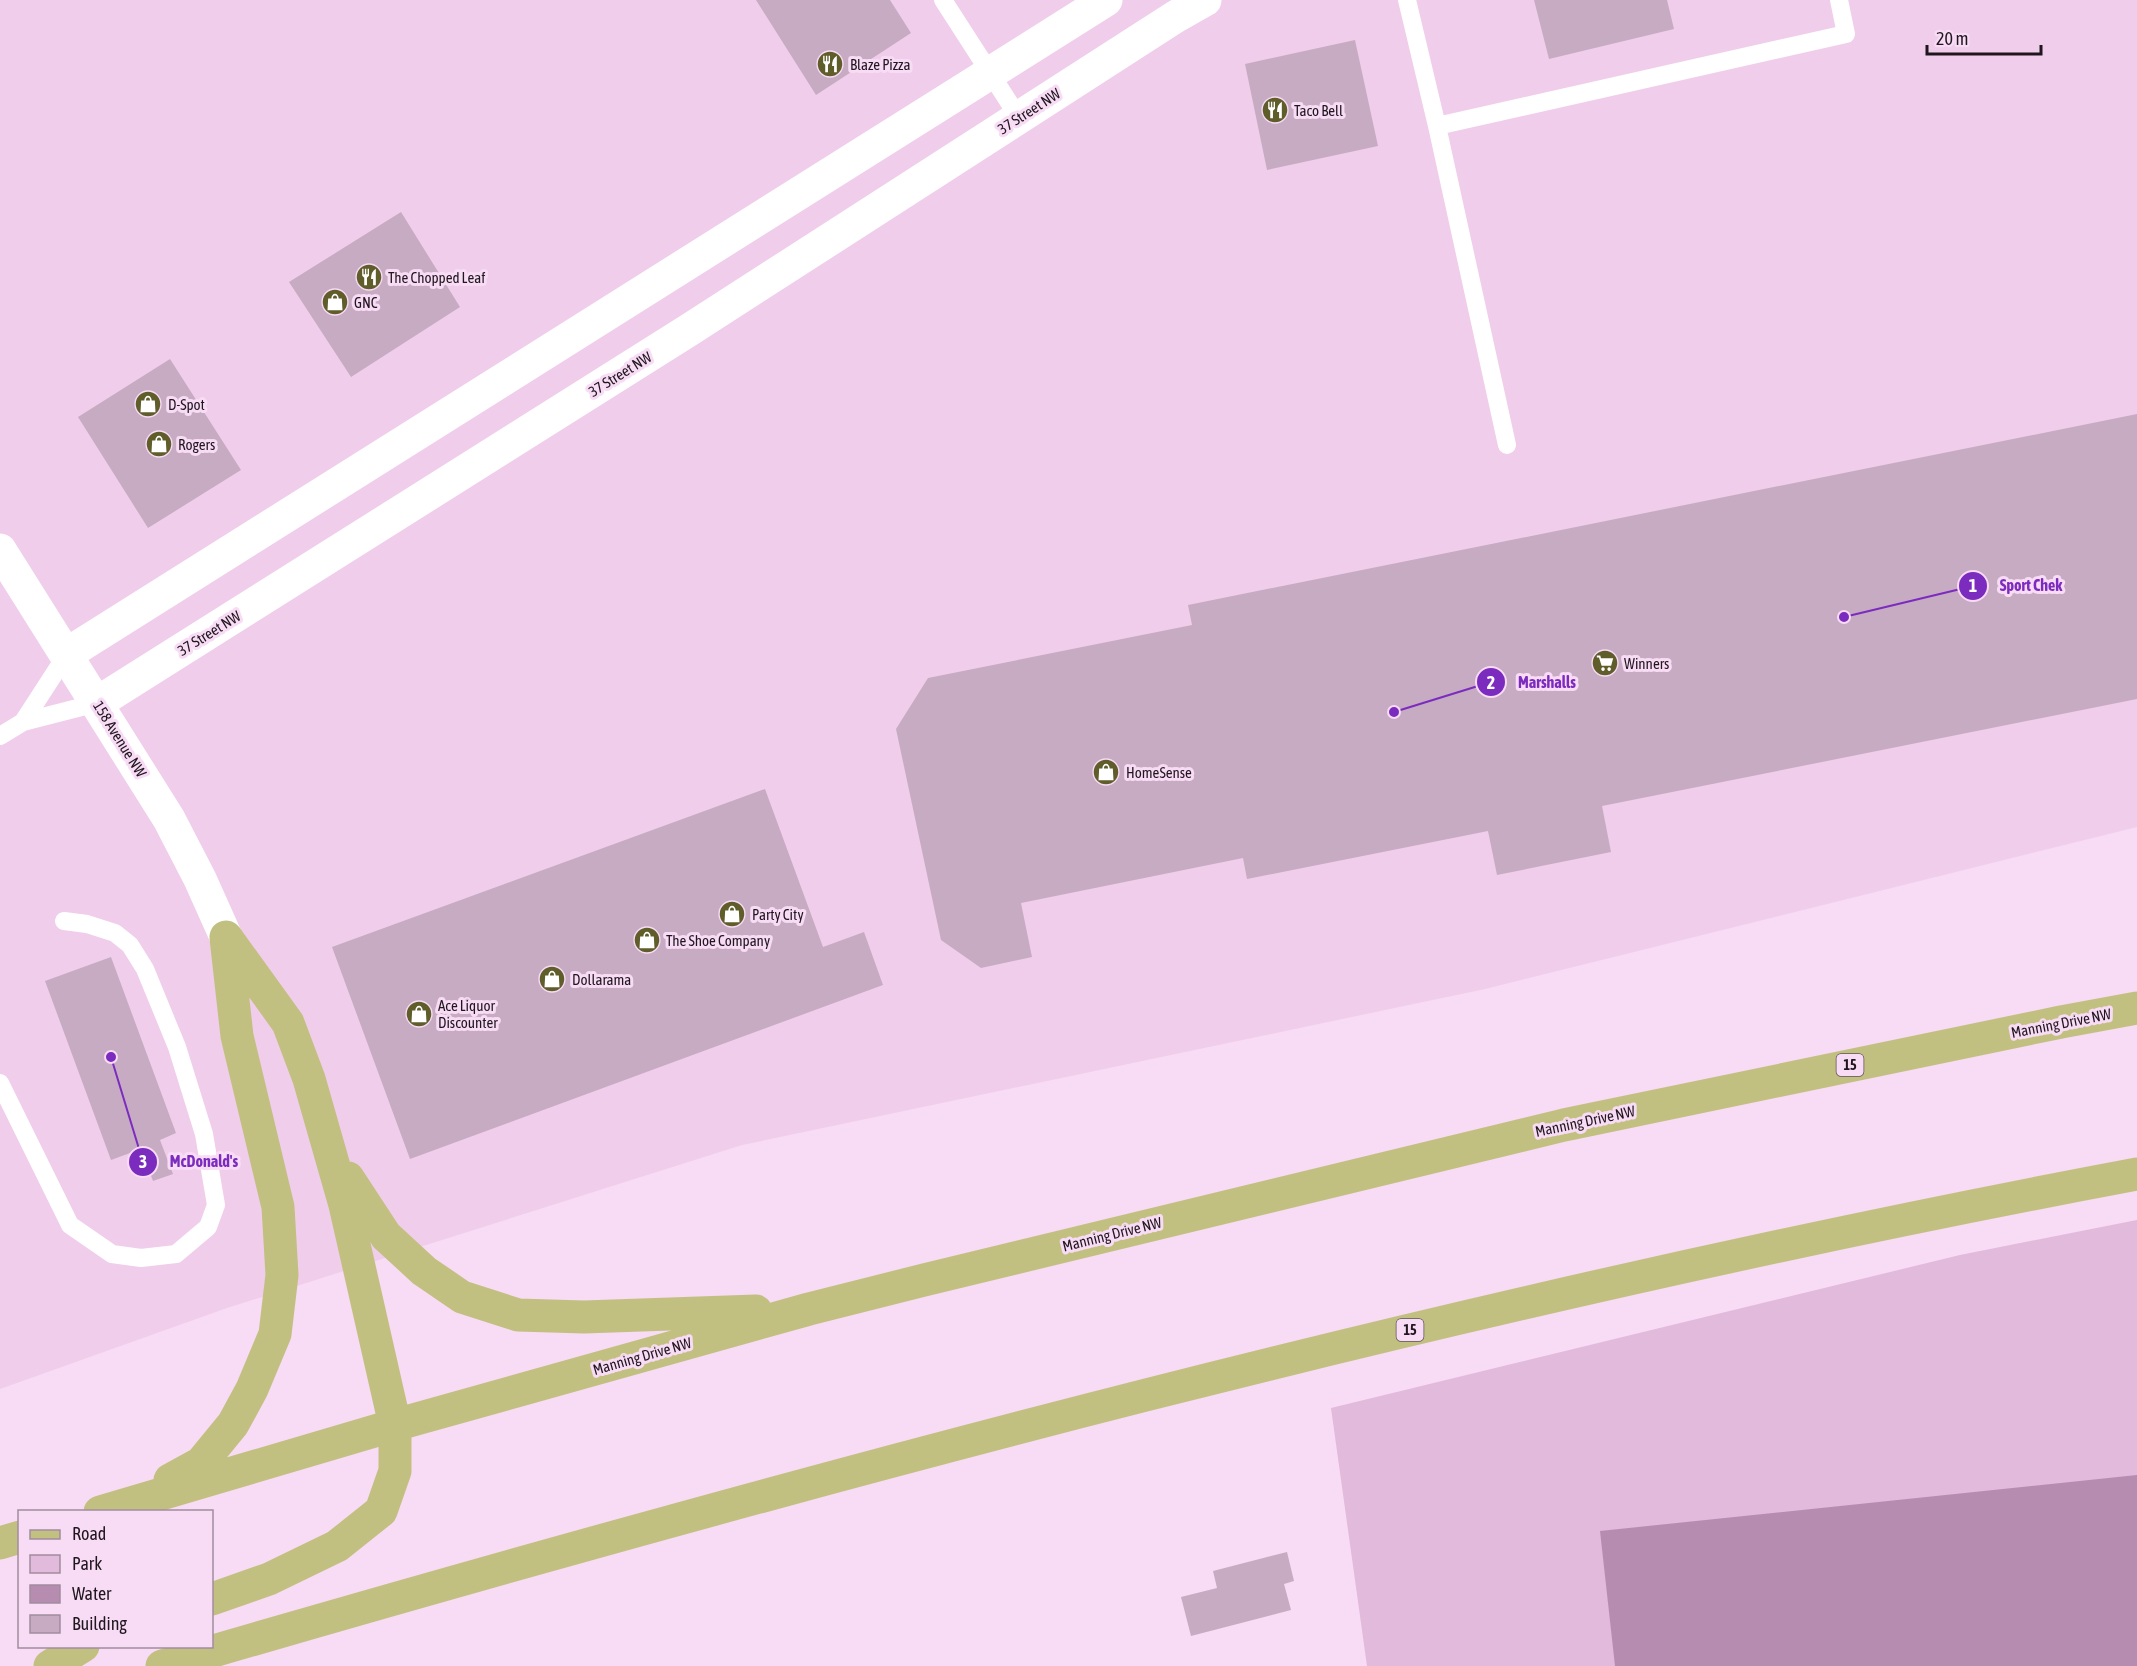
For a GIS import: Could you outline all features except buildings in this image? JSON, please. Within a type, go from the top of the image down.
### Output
[{"type":"main road","points":[[213,1599],[269,1579],[337,1546],[381,1510],[395,1471],[395,1425],[345,1204],[309,1079],[288,1023],[226,936]]},
{"type":"main road","points":[[132,1502],[201,1463],[232,1424],[252,1389],[275,1334],[282,1275],[278,1207],[237,1036],[226,936]]},
{"type":"main road","name":"Manning Drive NW","points":[[106,1510],[395,1425],[809,1309],[981,1266],[1564,1125],[2137,1008]]},
{"type":"main road","points":[[330,1147],[360,1199],[386,1236],[424,1271],[462,1297],[518,1315],[584,1317],[809,1309]]},
{"type":"main road","name":"15","points":[[162,1666],[690,1514],[1318,1352],[1636,1278],[2137,1174]]},
{"type":"main road","points":[[0,1543],[18,1538]]},
{"type":"main road","points":[[50,1666],[81,1648]]},
{"type":"street","name":"37 Street NW","points":[[67,654],[1106,0]]},
{"type":"street","name":"37 Street NW","points":[[98,703],[689,330],[1175,17],[1205,0]]},
{"type":"street","name":"158 Avenue NW","points":[[0,550],[169,819],[226,936]]},
{"type":"lane","points":[[943,0],[1019,118]]},
{"type":"lane","points":[[1407,0],[1507,445]]},
{"type":"lane","points":[[1437,126],[1846,34],[1839,0]]},
{"type":"lane","name":"37 Street NW","points":[[23,722],[67,654]]},
{"type":"lane","name":"37 Street NW","points":[[0,736],[23,722],[98,703]]},
{"type":"lane","points":[[0,1083],[70,1225],[112,1254],[141,1258],[176,1254],[208,1227],[216,1204],[204,1134],[177,1047],[145,969],[130,945],[115,933],[87,924],[64,921]]},
{"type":"shaded area","points":[[0,0],[2137,0],[2137,827],[1485,989],[742,1145],[227,1308],[0,1389]]},
{"type":"green space","points":[[2137,1220],[2137,1666],[1367,1666],[1331,1408],[1960,1255]]},
{"type":"water","points":[[2137,1475],[2137,1666],[1615,1666],[1600,1531]]},
{"type":"place","name":"Blaze Pizza","points":[[830,64]]},
{"type":"place","name":"Taco Bell","points":[[1275,110]]},
{"type":"place","name":"The Chopped Leaf","points":[[369,277]]},
{"type":"place","name":"GNC","points":[[335,302]]},
{"type":"place","name":"D-Spot","points":[[148,404]]},
{"type":"place","name":"Rogers","points":[[159,444]]},
{"type":"place","name":"Sport Chek","points":[[1844,617]]},
{"type":"place","name":"Winners","points":[[1605,663]]},
{"type":"place","name":"Marshalls","points":[[1394,712]]},
{"type":"place","name":"HomeSense","points":[[1106,772]]},
{"type":"place","name":"Party City","points":[[732,914]]},
{"type":"place","name":"The Shoe Company","points":[[647,940]]},
{"type":"place","name":"Dollarama","points":[[552,979]]},
{"type":"place","name":"Ace Liquor Discounter","points":[[419,1014]]},
{"type":"place","name":"McDonald's","points":[[111,1057]]}]
